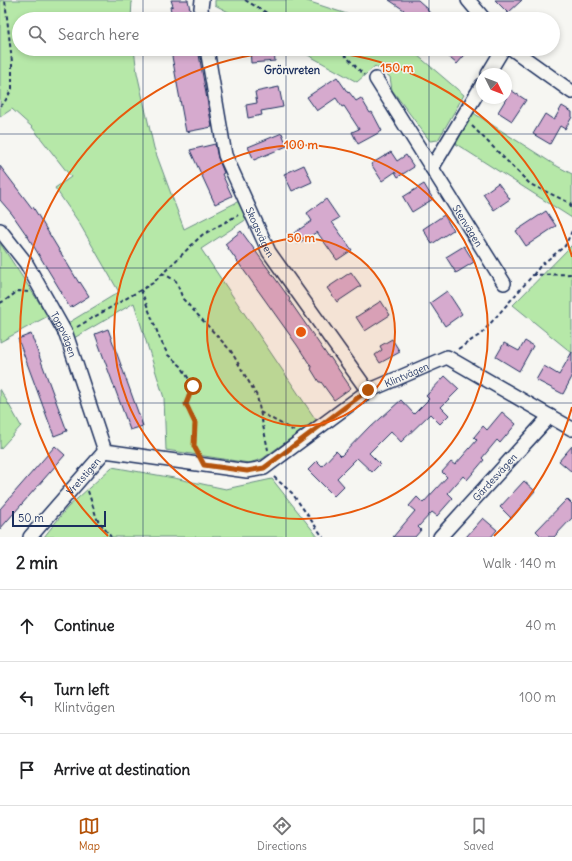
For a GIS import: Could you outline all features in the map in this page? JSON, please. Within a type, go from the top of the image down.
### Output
[{"type":"street","points":[[201,12],[202,0]]},
{"type":"street","points":[[468,0],[478,12]]},
{"type":"street","name":"Skogsvägen","points":[[208,56],[225,154],[270,252],[368,390]]},
{"type":"street","points":[[492,68],[499,56]]},
{"type":"street","points":[[522,56],[572,92]]},
{"type":"street","name":"Stenvägen","points":[[376,79],[504,282]]},
{"type":"street","points":[[432,168],[476,94]]},
{"type":"street","name":"Toppvägen","points":[[0,230],[26,263],[66,334],[105,451]]},
{"type":"street","points":[[447,357],[572,429]]},
{"type":"street","name":"Klintvägen","points":[[105,451],[247,471],[267,466],[368,390],[447,357]]},
{"type":"street","name":"Gärdesvägen","points":[[440,537],[550,416]]},
{"type":"street","name":"Vretstigen","points":[[30,537],[105,451]]},
{"type":"path","points":[[0,106],[4,103],[12,89],[12,62],[5,0]]},
{"type":"path","points":[[246,0],[266,12]]},
{"type":"path","points":[[346,56],[365,76],[376,79]]},
{"type":"path","points":[[463,117],[530,184],[570,203],[572,206]]},
{"type":"path","points":[[570,203],[572,211]]},
{"type":"path","points":[[66,334],[141,290],[162,273],[202,235],[250,209]]},
{"type":"path","points":[[447,357],[480,334],[533,276],[541,265],[565,246],[572,231]]},
{"type":"path","points":[[162,273],[176,281],[183,298],[231,351],[257,396],[267,466],[292,493],[322,537]]},
{"type":"path","points":[[533,276],[572,274]]},
{"type":"path","points":[[141,290],[160,339],[168,355],[181,366],[193,386],[186,404],[195,423],[194,446],[204,465]]},
{"type":"path","points":[[0,303],[18,291],[43,293]]},
{"type":"path","points":[[260,412],[305,437]]},
{"type":"path","points":[[82,477],[93,502],[97,519],[111,537]]},
{"type":"green space","points":[[0,0],[132,0],[131,12],[12,12],[12,56],[135,56],[137,73],[154,148],[184,229],[243,199],[250,217],[201,249],[316,420],[262,459],[249,463],[166,450],[164,398],[134,303],[74,338],[68,323],[119,292],[78,221],[55,188],[71,177],[32,127],[12,109],[0,117]]},
{"type":"green space","points":[[215,0],[304,0],[341,12],[228,12],[215,5]]},
{"type":"green space","points":[[310,56],[418,56],[464,95],[438,140],[430,141],[392,90],[390,77],[375,66],[357,82]]},
{"type":"green space","points":[[472,112],[555,165],[572,174],[572,218],[456,144]]},
{"type":"green space","points":[[0,243],[48,316],[0,342]]},
{"type":"green space","points":[[572,245],[572,353],[513,305]]},
{"type":"green space","points":[[0,389],[21,426],[0,449]]},
{"type":"green space","points":[[112,467],[226,489],[272,479],[318,537],[44,537],[67,508]]},
{"type":"building","points":[[171,0],[188,0],[191,12],[171,12],[170,7],[173,6]]},
{"type":"building","points":[[389,0],[418,0],[429,12],[403,12],[404,10]]},
{"type":"building","points":[[495,0],[522,0],[509,12],[507,12]]},
{"type":"building","points":[[172,56],[199,56],[212,127],[186,132]]},
{"type":"building","points":[[250,56],[275,56],[275,61],[251,63]]},
{"type":"building","points":[[447,56],[464,56],[457,64]]},
{"type":"building","points":[[337,77],[348,93],[349,92],[356,101],[361,98],[370,113],[372,112],[382,131],[358,144],[352,132],[359,129],[344,106],[342,107],[336,98],[317,111],[307,97]]},
{"type":"building","points":[[279,87],[283,107],[261,111],[262,115],[248,118],[246,105],[257,103],[255,92]]},
{"type":"building","points":[[512,91],[526,100],[512,121],[498,112],[503,104],[512,104]]},
{"type":"building","points":[[562,106],[572,112],[572,117],[565,129],[560,126],[550,144],[533,134],[545,114],[554,120]]},
{"type":"building","points":[[282,133],[287,146],[254,160],[248,147]]},
{"type":"building","points":[[215,144],[218,158],[224,173],[222,174],[232,196],[215,204],[190,150]]},
{"type":"building","points":[[391,152],[397,161],[406,155],[414,167],[398,177],[395,172],[382,181],[371,164]]},
{"type":"building","points":[[304,165],[312,182],[292,191],[284,174]]},
{"type":"building","points":[[0,166],[32,208],[33,207],[79,283],[80,282],[89,296],[70,308],[28,237],[0,200]]},
{"type":"building","points":[[498,183],[510,199],[494,210],[483,194]]},
{"type":"building","points":[[424,184],[433,199],[412,212],[403,197]]},
{"type":"building","points":[[326,199],[339,218],[332,222],[352,250],[337,260],[317,232],[297,244],[291,235],[312,221],[307,213]]},
{"type":"building","points":[[546,211],[556,226],[526,246],[516,231]]},
{"type":"building","points":[[444,215],[453,230],[432,244],[423,229]]},
{"type":"building","points":[[241,231],[351,388],[334,400],[321,382],[319,382],[297,345],[225,244]]},
{"type":"building","points":[[464,246],[474,262],[456,273],[446,257]]},
{"type":"building","points":[[351,272],[361,286],[337,302],[327,288]]},
{"type":"building","points":[[447,291],[462,314],[445,326],[430,303]]},
{"type":"building","points":[[381,301],[390,315],[365,331],[356,317]]},
{"type":"building","points":[[108,329],[143,426],[130,430],[95,334]]},
{"type":"building","points":[[31,334],[67,431],[54,436],[18,339]]},
{"type":"building","points":[[392,339],[400,352],[380,363],[375,355],[382,350],[380,346]]},
{"type":"building","points":[[525,341],[533,346],[519,371],[496,357],[504,343],[519,351]]},
{"type":"building","points":[[572,352],[572,377],[563,394],[536,380],[544,366],[559,375]]},
{"type":"building","points":[[445,376],[459,389],[441,407],[449,415],[440,424],[430,414],[401,442],[391,431],[369,453],[380,464],[372,472],[357,458],[337,478],[344,486],[334,496],[308,470],[317,461],[322,466],[336,451],[341,456],[370,426],[371,427],[401,400],[414,414],[429,399],[426,396]]},
{"type":"building","points":[[502,412],[516,424],[500,443],[497,440],[482,458],[484,460],[467,480],[463,476],[448,493],[453,498],[437,516],[432,512],[418,527],[421,530],[415,537],[393,537],[415,511],[409,506],[417,497],[423,503],[447,477],[442,472],[451,462],[455,465],[477,440],[474,437],[483,426],[487,430]]},
{"type":"building","points":[[55,446],[65,455],[0,529],[0,509]]},
{"type":"building","points":[[572,446],[572,472],[559,461]]},
{"type":"building","points":[[524,481],[535,491],[511,518],[500,507]]},
{"type":"building","points":[[567,499],[572,504],[572,518],[554,537],[542,537],[536,531]]},
{"type":"building","points":[[483,518],[497,530],[491,537],[466,537]]},
{"type":"district","name":"Grönvreten","points":[[292,70]]},
{"type":"route","points":[[193,386],[186,404],[195,423],[194,446],[204,465],[247,471],[264,468],[368,390]]}]
